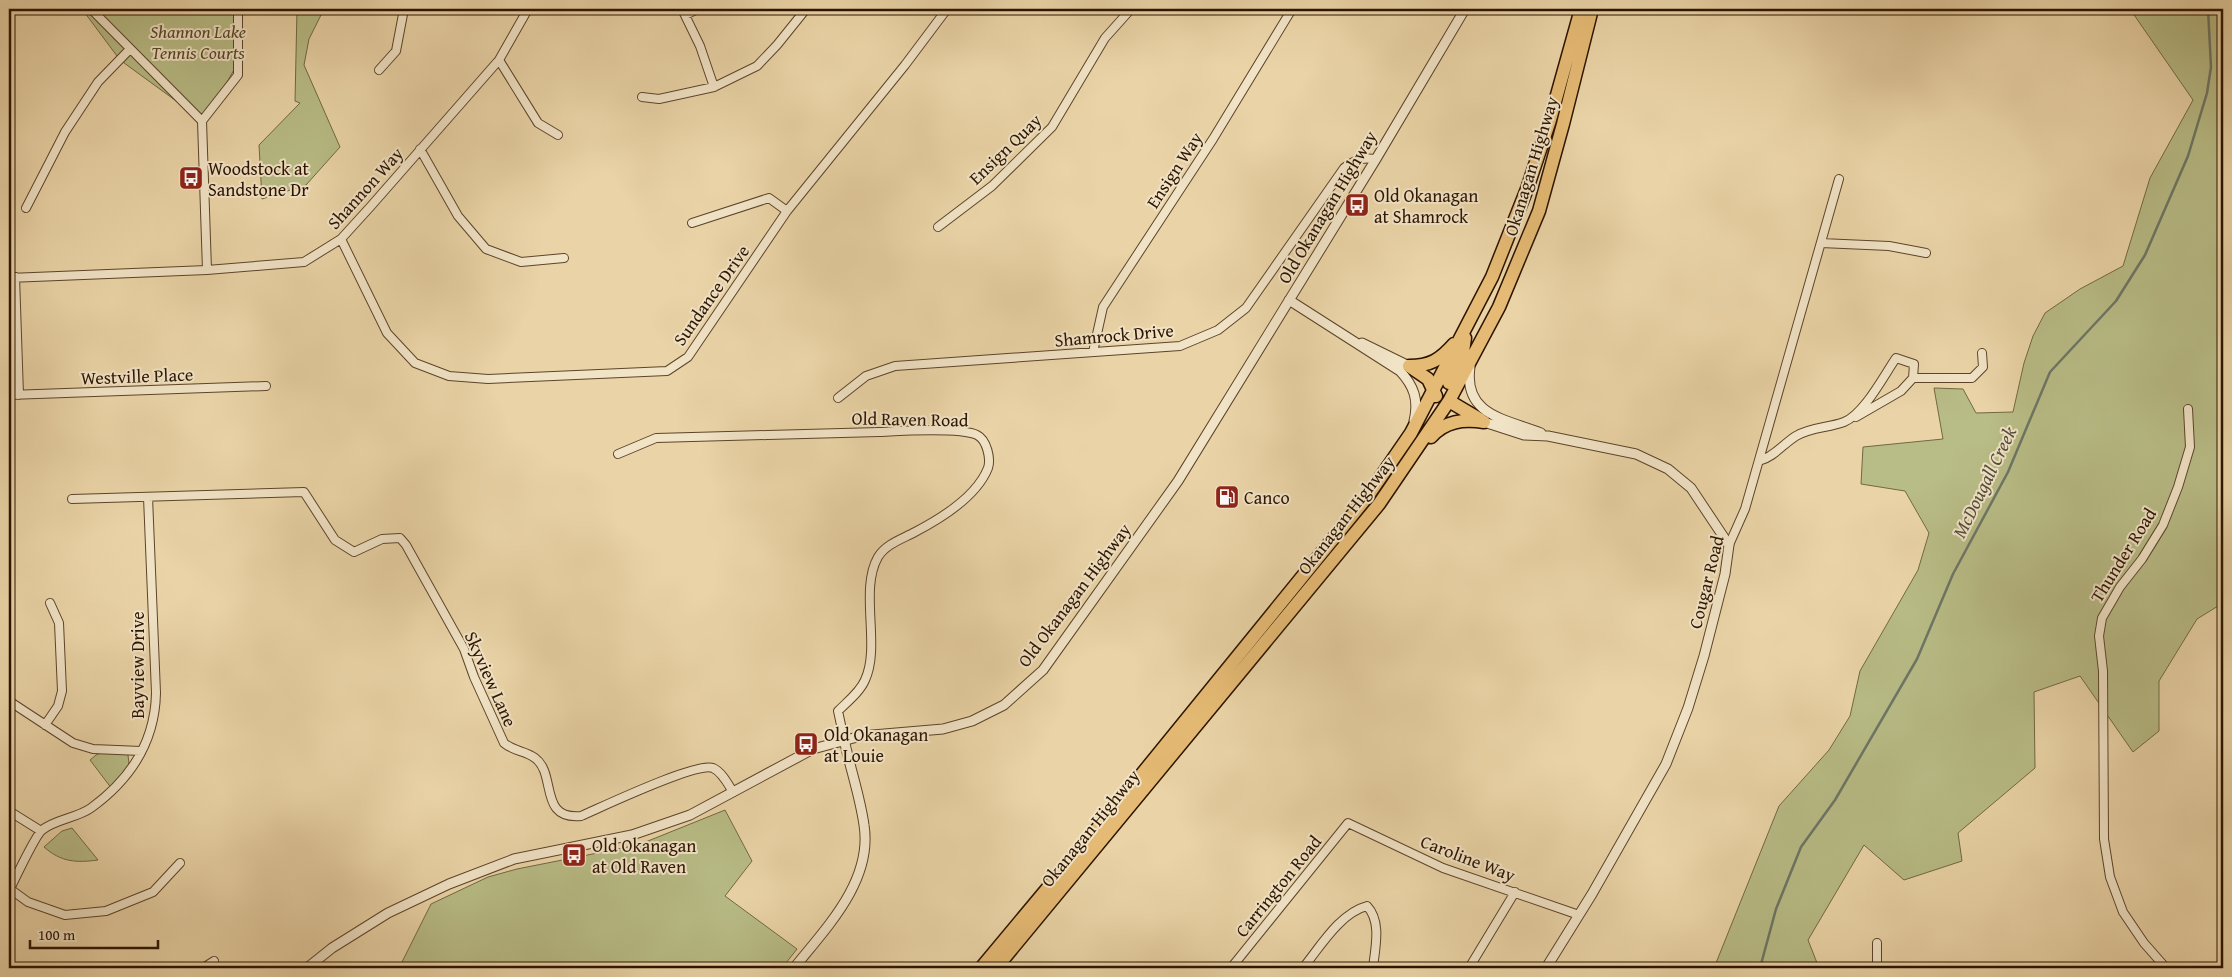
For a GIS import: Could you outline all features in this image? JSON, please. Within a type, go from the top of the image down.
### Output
[{"type":"highway","name":"Okanagan Highway","points":[[981,968],[1360,504],[1411,433],[1492,277],[1527,189],[1550,120],[1581,9]]},
{"type":"highway","name":"Okanagan Highway","points":[[996,968],[1379,504],[1408,464],[1449,401],[1499,307],[1539,211],[1564,124],[1592,9]]},
{"type":"highway","points":[[1409,366],[1432,364],[1444,356],[1465,331]]},
{"type":"highway","points":[[1465,331],[1462,359],[1448,385],[1449,401],[1484,422]]},
{"type":"highway","points":[[1408,464],[1416,435],[1434,406],[1436,398],[1435,390],[1428,379],[1409,366]]},
{"type":"highway","points":[[1408,464],[1437,431],[1446,425],[1455,422],[1484,422]]},
{"type":"street","points":[[92,9],[202,121]]},
{"type":"street","points":[[207,270],[202,121],[238,74],[238,9]]},
{"type":"street","points":[[379,70],[396,51],[404,9]]},
{"type":"street","name":"Shannon Way","points":[[12,278],[207,270],[304,262],[341,239],[498,60],[528,9]]},
{"type":"street","points":[[698,9],[683,12],[700,46],[714,87]]},
{"type":"street","points":[[642,97],[659,99],[714,87],[757,66],[806,9]]},
{"type":"street","name":"Sundance Drive","points":[[341,239],[387,333],[415,363],[449,376],[488,379],[667,371],[688,357],[787,211],[905,65],[947,9]]},
{"type":"street","name":"Ensign Quay","points":[[938,227],[992,186],[1052,126],[1105,38],[1131,9]]},
{"type":"street","name":"Ensign Way","points":[[1093,352],[1103,307],[1213,139],[1292,9]]},
{"type":"street","name":"Old Okanagan Highway","points":[[307,968],[332,948],[388,914],[449,884],[514,860],[632,835],[690,815],[813,749],[844,739],[944,729],[972,721],[1004,705],[1043,670],[1178,481],[1466,9]]},
{"type":"street","points":[[26,208],[65,132],[94,89],[130,49]]},
{"type":"street","points":[[498,60],[538,124],[558,135]]},
{"type":"street","points":[[420,149],[458,216],[486,249],[521,262],[564,258]]},
{"type":"street","name":"Shamrock Drive","points":[[838,398],[866,376],[895,366],[1180,346],[1218,330],[1246,308],[1344,168],[1357,160],[1376,159]]},
{"type":"street","name":"Cougar Road","points":[[1546,968],[1579,915],[1666,764],[1688,708],[1704,656],[1725,574],[1728,545],[1745,509],[1839,179]]},
{"type":"street","points":[[692,224],[769,198],[787,211]]},
{"type":"street","points":[[1821,243],[1889,246],[1926,252]]},
{"type":"street","points":[[12,278],[19,395]]},
{"type":"street","points":[[1289,300],[1400,371],[1415,391],[1416,411],[1411,433]]},
{"type":"street","points":[[1353,340],[1376,349],[1409,366]]},
{"type":"street","points":[[1913,378],[1972,378],[1983,367],[1982,353]]},
{"type":"street","points":[[1758,461],[1767,459],[1795,436],[1806,430],[1842,423],[1856,417],[1901,391],[1913,378],[1914,364],[1896,358],[1856,417]]},
{"type":"street","points":[[1470,362],[1471,393],[1483,408],[1497,418],[1548,436],[1636,454],[1668,469],[1691,488],[1728,545]]},
{"type":"street","name":"Westville Place","points":[[9,395],[266,386]]},
{"type":"street","name":"Thunder Road","points":[[2166,968],[2144,943],[2123,912],[2110,877],[2104,839],[2102,781],[2105,767],[2103,671],[2099,636],[2102,618],[2120,587],[2142,559],[2163,525],[2178,487],[2190,447],[2188,409]]},
{"type":"street","points":[[1484,422],[1524,435],[1548,436]]},
{"type":"street","name":"Old Raven Road","points":[[618,454],[656,438],[916,430],[971,432],[980,436],[988,449],[989,467],[980,483],[941,519],[887,546],[878,558],[872,575],[870,670],[862,686],[838,711],[844,739]]},
{"type":"street","name":"Skyview Lane","points":[[148,497],[304,492],[335,540],[354,552],[382,539],[400,538],[406,545],[464,648],[474,677],[504,743],[536,759],[545,773],[550,798],[564,814],[572,817],[580,816],[662,781],[706,767],[719,772],[733,792]]},
{"type":"street","points":[[72,499],[148,497]]},
{"type":"street","name":"Bayview Drive","points":[[41,831],[90,808],[130,773],[150,737],[155,714],[148,497]]},
{"type":"street","points":[[46,725],[58,706],[62,691],[59,623],[50,603]]},
{"type":"street","points":[[9,701],[73,743],[93,749],[141,751]]},
{"type":"street","points":[[794,968],[835,917],[858,878],[863,856],[864,826],[844,739]]},
{"type":"street","points":[[9,811],[41,831],[9,890],[28,902],[65,915],[106,911],[153,892],[180,864]]},
{"type":"street","name":"Caroline Way","points":[[1348,823],[1443,868],[1579,915]]},
{"type":"street","name":"Carrington Road","points":[[1230,968],[1348,823]]},
{"type":"street","points":[[1469,968],[1515,892]]},
{"type":"street","points":[[1303,968],[1339,924],[1357,908],[1367,906],[1373,913],[1376,928],[1373,968]]},
{"type":"street","points":[[1877,944],[1877,968]]},
{"type":"street","points":[[203,968],[214,961]]},
{"type":"green space","name":"Shannon Lake Tennis Courts","points":[[82,9],[236,9],[236,66],[205,122],[120,60]]},
{"type":"green space","points":[[297,9],[324,9],[309,39],[304,65],[340,147],[306,185],[262,199],[259,145],[300,103],[295,101]]},
{"type":"green space","points":[[2130,9],[2223,9],[2223,603],[2197,619],[2159,681],[2159,731],[2133,752],[2080,676],[2034,692],[2035,768],[1958,833],[1962,861],[1904,880],[1864,845],[1808,940],[1819,968],[1714,968],[1779,806],[1829,750],[1850,716],[1860,671],[1918,570],[1929,533],[1905,491],[1861,484],[1863,447],[1943,439],[1934,388],[1963,389],[1976,413],[2013,412],[2024,363],[2033,336],[2045,313],[2080,289],[2123,266],[2150,178],[2193,100]]},
{"type":"green space","points":[[108,750],[119,750],[128,755],[130,773],[112,789],[90,760]]},
{"type":"green space","points":[[725,810],[752,861],[725,896],[797,949],[782,968],[399,968],[431,904],[488,877],[517,869],[638,845]]},
{"type":"green space","points":[[72,828],[98,860],[69,860],[57,856],[44,847],[62,831]]},
{"type":"waterway","name":"McDougall Creek","points":[[1760,968],[1776,909],[1801,847],[1835,800],[1917,659],[1953,574],[2008,472],[2050,372],[2116,301],[2145,255],[2188,156],[2207,93],[2211,67],[2208,9]]},
{"type":"place","name":"Woodstock at Sandstone Dr","points":[[191,178]]},
{"type":"place","name":"Old Okanagan at Shamrock","points":[[1357,205]]},
{"type":"place","name":"Canco","points":[[1227,497]]},
{"type":"place","name":"Old Okanagan at Louie","points":[[806,744]]},
{"type":"place","name":"Old Okanagan at Old Raven","points":[[574,855]]}]
